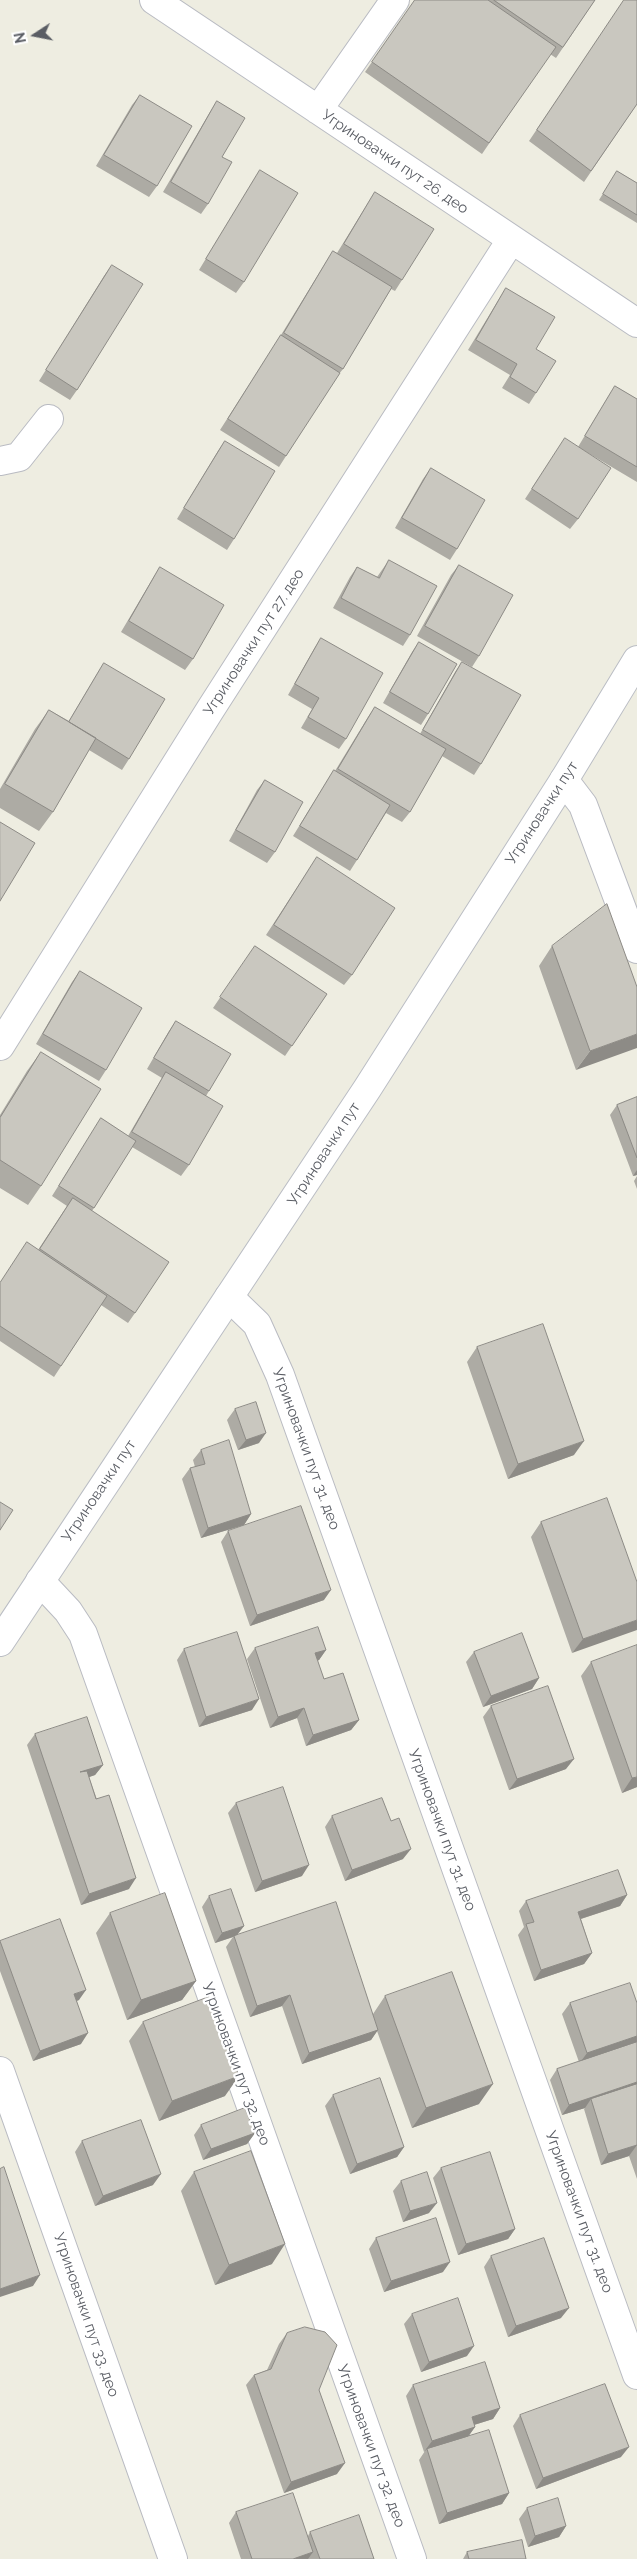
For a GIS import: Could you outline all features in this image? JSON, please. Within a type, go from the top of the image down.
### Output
[{"type":"street","name":"Угриновачки пут 26. део","points":[[154,0],[637,323]]},
{"type":"street","points":[[318,110],[395,0]]},
{"type":"street","name":"Угриновачки пут 27. део","points":[[0,1046],[210,710],[511,240]]},
{"type":"street","points":[[0,461],[19,457],[50,419]]},
{"type":"street","name":"Угриновачки пут","points":[[0,1642],[367,1089],[564,780],[637,660]]},
{"type":"street","points":[[564,780],[583,805],[637,949]]},
{"type":"street","name":"Угриновачки пут 31. део","points":[[229,1298],[257,1324],[280,1375],[637,2375]]},
{"type":"street","name":"Угриновачки пут 32. део","points":[[40,1580],[68,1611],[83,1634],[412,2559]]},
{"type":"street","name":"Угриновачки пут 33. део","points":[[0,2071],[173,2559]]},
{"type":"building","points":[[415,0],[488,0],[556,47],[489,143],[372,62]]},
{"type":"building","points":[[494,0],[595,0],[563,47]]},
{"type":"building","points":[[624,0],[637,0],[637,104],[591,171],[537,130]]},
{"type":"building","points":[[140,95],[192,126],[157,186],[104,155]]},
{"type":"building","points":[[217,101],[245,118],[222,157],[232,162],[208,204],[171,182]]},
{"type":"building","points":[[260,170],[298,193],[244,282],[206,259]]},
{"type":"building","points":[[617,171],[637,183],[637,215],[603,194]]},
{"type":"building","points":[[375,192],[434,229],[402,280],[344,244]]},
{"type":"building","points":[[333,251],[392,287],[343,369],[284,333]]},
{"type":"building","points":[[112,265],[143,284],[77,390],[46,370]]},
{"type":"building","points":[[506,288],[555,317],[536,349],[556,361],[536,393],[510,377],[517,364],[476,340]]},
{"type":"building","points":[[281,335],[340,373],[286,456],[228,419]]},
{"type":"building","points":[[615,386],[637,399],[637,467],[585,436]]},
{"type":"building","points":[[565,438],[611,468],[578,519],[532,489]]},
{"type":"building","points":[[225,441],[275,471],[234,539],[184,508]]},
{"type":"building","points":[[431,468],[485,500],[457,549],[402,518]]},
{"type":"building","points":[[389,560],[437,586],[410,635],[341,598],[357,567],[379,578]]},
{"type":"building","points":[[459,565],[513,595],[479,656],[425,626]]},
{"type":"building","points":[[160,567],[224,605],[193,659],[129,621]]},
{"type":"building","points":[[321,638],[383,673],[346,739],[308,717],[319,698],[295,684]]},
{"type":"building","points":[[419,642],[457,664],[428,714],[390,692]]},
{"type":"building","points":[[462,662],[521,695],[481,764],[423,730]]},
{"type":"building","points":[[104,663],[165,699],[129,759],[69,722]]},
{"type":"building","points":[[375,707],[446,749],[410,812],[338,769]]},
{"type":"building","points":[[49,710],[96,738],[53,812],[5,784]]},
{"type":"building","points":[[334,770],[390,805],[357,860],[300,826]]},
{"type":"building","points":[[265,780],[303,802],[275,852],[236,830]]},
{"type":"building","points":[[0,822],[35,843],[0,901]]},
{"type":"building","points":[[317,857],[395,908],[352,975],[274,925]]},
{"type":"building","points":[[607,904],[637,987],[637,1034],[590,1051],[552,946]]},
{"type":"building","points":[[255,946],[327,994],[292,1046],[220,997]]},
{"type":"building","points":[[80,971],[142,1008],[106,1070],[43,1034]]},
{"type":"building","points":[[176,1021],[231,1054],[209,1091],[154,1058]]},
{"type":"building","points":[[41,1052],[101,1089],[41,1186],[0,1160],[0,1118]]},
{"type":"building","points":[[166,1072],[223,1106],[189,1165],[132,1132]]},
{"type":"building","points":[[637,1097],[637,1158],[617,1105]]},
{"type":"building","points":[[101,1118],[136,1141],[94,1208],[59,1186]]},
{"type":"building","points":[[73,1198],[169,1262],[135,1313],[40,1249]]},
{"type":"building","points":[[27,1242],[107,1296],[61,1366],[0,1326],[0,1283]]},
{"type":"building","points":[[543,1324],[584,1441],[518,1464],[477,1347]]},
{"type":"building","points":[[256,1402],[266,1433],[246,1440],[235,1409]]},
{"type":"building","points":[[229,1440],[251,1514],[208,1528],[190,1468],[205,1464],[201,1450]]},
{"type":"building","points":[[607,1498],[637,1582],[637,1620],[583,1639],[541,1522]]},
{"type":"building","points":[[0,1502],[13,1510],[0,1530]]},
{"type":"building","points":[[301,1506],[331,1590],[257,1615],[228,1531]]},
{"type":"building","points":[[318,1627],[326,1650],[315,1653],[324,1679],[343,1673],[359,1720],[313,1735],[304,1708],[278,1717],[255,1648]]},
{"type":"building","points":[[237,1632],[259,1699],[206,1717],[184,1649]]},
{"type":"building","points":[[522,1633],[539,1678],[491,1696],[474,1652]]},
{"type":"building","points":[[637,1645],[637,1777],[632,1778],[591,1662]]},
{"type":"building","points":[[548,1686],[574,1759],[517,1779],[491,1706]]},
{"type":"building","points":[[87,1717],[103,1765],[80,1772],[87,1771],[96,1799],[109,1795],[136,1878],[89,1894],[35,1734]]},
{"type":"building","points":[[283,1787],[309,1865],[262,1881],[236,1803]]},
{"type":"building","points":[[382,1798],[391,1821],[399,1818],[411,1849],[352,1870],[332,1816]]},
{"type":"building","points":[[618,1870],[627,1895],[578,1912],[592,1953],[541,1970],[526,1924],[534,1922],[526,1901]]},
{"type":"building","points":[[231,1889],[244,1926],[222,1933],[209,1896]]},
{"type":"building","points":[[165,1893],[196,1981],[141,2000],[110,1913]]},
{"type":"building","points":[[336,1902],[378,2030],[309,2053],[290,1995],[257,2006],[234,1936]]},
{"type":"building","points":[[60,1919],[86,1990],[74,1994],[88,2033],[40,2051],[0,1941]]},
{"type":"building","points":[[452,1972],[493,2084],[426,2108],[385,1996]]},
{"type":"building","points":[[630,1983],[637,2003],[637,2036],[587,2053],[570,2003]]},
{"type":"building","points":[[209,1997],[239,2076],[172,2101],[143,2022]]},
{"type":"building","points":[[637,2042],[637,2082],[569,2105],[557,2069]]},
{"type":"building","points":[[380,2078],[404,2147],[357,2164],[333,2095]]},
{"type":"building","points":[[637,2084],[637,2145],[608,2154],[591,2099]]},
{"type":"building","points":[[245,2108],[255,2133],[211,2149],[201,2125]]},
{"type":"building","points":[[141,2120],[161,2174],[103,2196],[82,2141]]},
{"type":"building","points":[[251,2151],[285,2244],[229,2265],[194,2172]]},
{"type":"building","points":[[490,2152],[515,2229],[466,2244],[441,2168]]},
{"type":"building","points":[[4,2167],[40,2275],[0,2289],[0,2169]]},
{"type":"building","points":[[427,2172],[437,2203],[410,2211],[401,2181]]},
{"type":"building","points":[[436,2218],[450,2262],[391,2281],[376,2238]]},
{"type":"building","points":[[544,2238],[569,2308],[516,2326],[491,2256]]},
{"type":"building","points":[[458,2298],[474,2346],[429,2362],[412,2314]]},
{"type":"building","points":[[305,2327],[325,2332],[337,2345],[319,2390],[345,2463],[291,2482],[254,2375],[271,2369],[287,2333]]},
{"type":"building","points":[[485,2362],[500,2408],[472,2417],[475,2427],[432,2441],[413,2385]]},
{"type":"building","points":[[605,2384],[629,2447],[543,2478],[520,2415]]},
{"type":"building","points":[[489,2430],[509,2493],[447,2513],[427,2449]]},
{"type":"building","points":[[293,2493],[313,2552],[293,2559],[252,2559],[236,2512]]},
{"type":"building","points":[[558,2498],[566,2526],[535,2536],[527,2508]]},
{"type":"building","points":[[359,2515],[374,2559],[320,2559],[310,2532]]},
{"type":"building","points":[[522,2540],[526,2559],[469,2559],[467,2552]]}]
